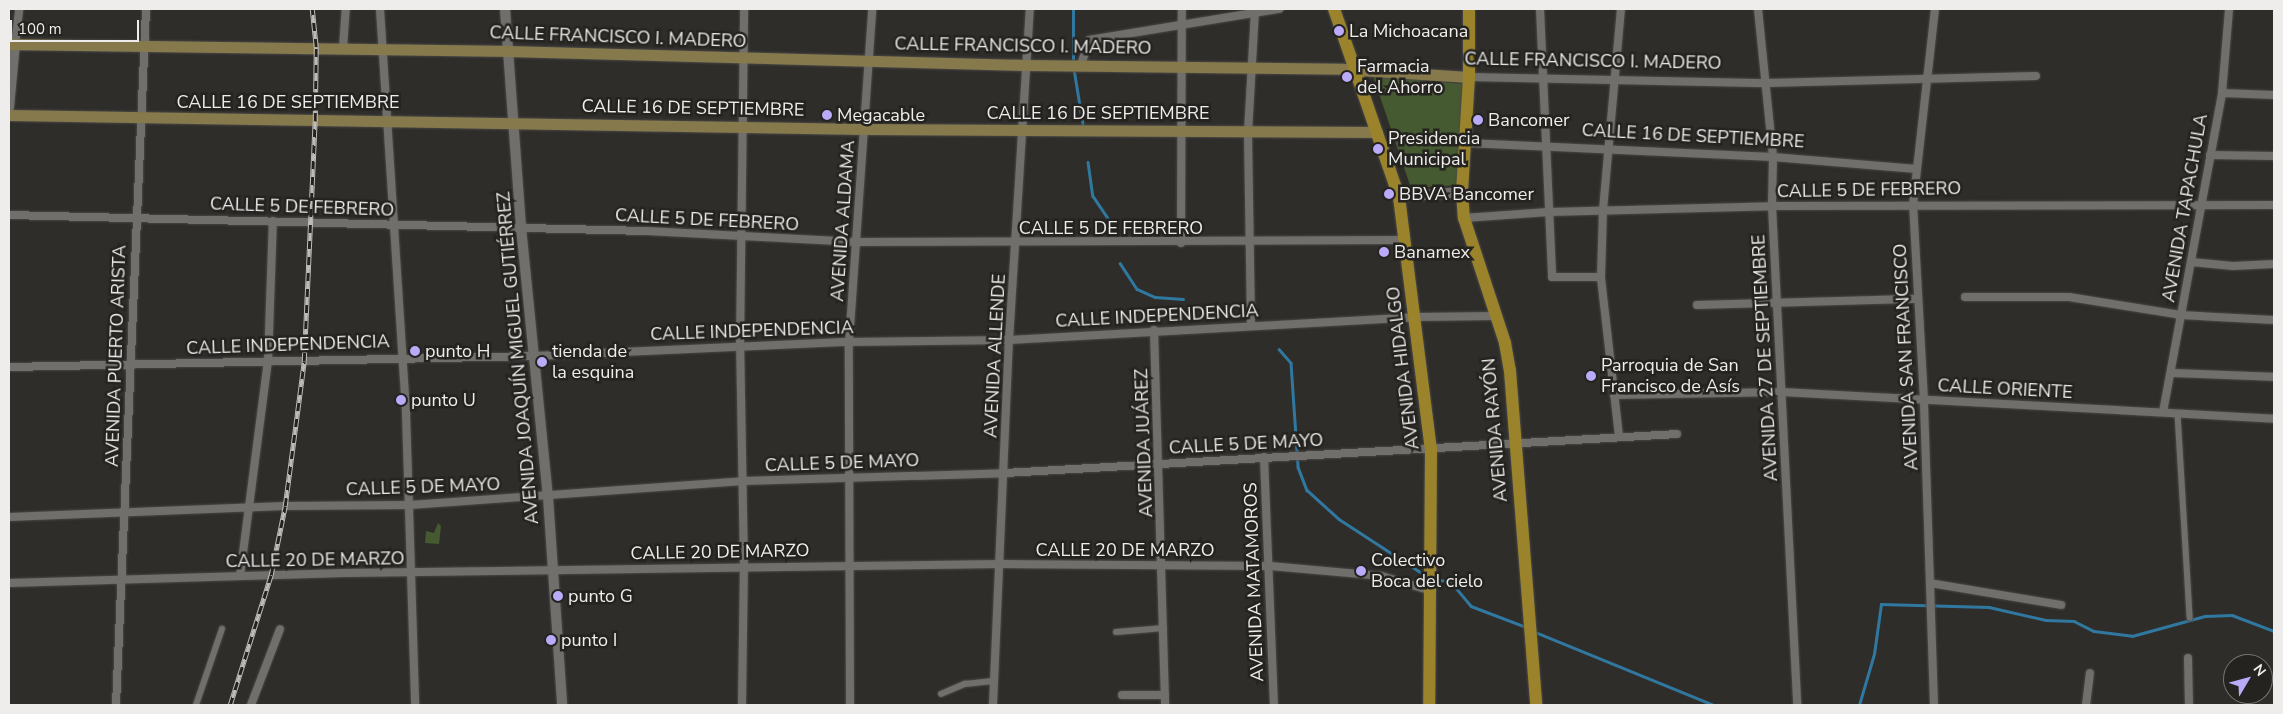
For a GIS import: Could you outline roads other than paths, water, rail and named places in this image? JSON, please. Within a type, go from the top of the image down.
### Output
[{"type":"main road","name":"AVENIDA HIDALGO","points":[[1334,9],[1399,197],[1405,240],[1431,449],[1429,705]]},
{"type":"main road","name":"AVENIDA RAYÓN","points":[[1469,9],[1467,144],[1462,192],[1464,218],[1496,316],[1510,372],[1513,444],[1536,705]]},
{"type":"main road","name":"CALLE FRANCISCO I. MADERO","points":[[12,44],[508,51],[1026,65],[1355,69],[1469,77]]},
{"type":"main road","name":"CALLE 16 DE SEPTIEMBRE","points":[[9,115],[142,118],[387,119],[865,129],[1377,132]]},
{"type":"street","points":[[9,107],[12,44],[19,9]]},
{"type":"street","name":"AVENIDA PUERTO ARISTA","points":[[116,705],[136,216],[146,46],[146,9]]},
{"type":"street","points":[[343,48],[346,9]]},
{"type":"street","points":[[380,9],[384,49],[392,225],[410,505],[415,705]]},
{"type":"street","name":"AVENIDA JOAQUÍN MIGUEL GUTIÉRREZ","points":[[505,9],[521,227],[548,497],[562,705]]},
{"type":"street","points":[[742,705],[744,567],[740,346],[744,9]]},
{"type":"street","name":"AVENIDA ALDAMA","points":[[850,705],[849,342],[858,242],[872,9]]},
{"type":"street","name":"AVENIDA ALLENDE","points":[[993,705],[1005,473],[1009,340],[1030,9]]},
{"type":"street","points":[[1181,242],[1183,131],[1182,9]]},
{"type":"street","points":[[1078,65],[1088,40],[1255,11],[1279,9]]},
{"type":"street","points":[[1540,9],[1552,277],[1601,277]]},
{"type":"street","points":[[1619,436],[1601,277],[1603,210],[1616,77],[1620,9]]},
{"type":"street","name":"AVENIDA 27 DE SEPTIEMBRE","points":[[1758,9],[1767,83],[1773,158],[1772,206],[1796,705]]},
{"type":"street","name":"AVENIDA SAN FRANCISCO","points":[[1934,705],[1924,400],[1913,204],[1935,9]]},
{"type":"street","name":"AVENIDA TAPACHULA","points":[[2163,412],[2222,93],[2229,9]]},
{"type":"street","points":[[1252,325],[1248,132],[1255,11]]},
{"type":"street","name":"CALLE FRANCISCO I. MADERO","points":[[1469,77],[1544,79],[1616,77],[1767,83],[1926,76],[2036,76]]},
{"type":"street","points":[[2222,93],[2274,95]]},
{"type":"street","name":"CALLE 16 DE SEPTIEMBRE","points":[[1467,144],[1547,146],[1773,158],[1917,169]]},
{"type":"street","points":[[2210,155],[2274,156]]},
{"type":"street","points":[[1399,197],[1462,192]]},
{"type":"street","name":"CALLE 5 DE FEBRERO","points":[[1464,218],[1549,212],[1772,206],[1913,204],[2274,205]]},
{"type":"street","name":"CALLE 5 DE FEBRERO","points":[[9,215],[136,216],[392,225],[521,227],[858,242],[1251,243],[1405,240]]},
{"type":"street","points":[[240,576],[268,361],[273,221]]},
{"type":"street","points":[[2191,262],[2233,266],[2274,264]]},
{"type":"street","points":[[1965,297],[2086,298],[2182,315],[2274,320]]},
{"type":"street","points":[[1698,305],[1918,299]]},
{"type":"street","name":"CALLE INDEPENDENCIA","points":[[9,367],[401,356],[535,356],[849,342],[1009,340],[1252,325],[1415,317],[1496,316]]},
{"type":"street","name":"AVENIDA JUÁREZ","points":[[1154,330],[1160,464],[1165,705]]},
{"type":"street","points":[[2171,373],[2274,377]]},
{"type":"street","name":"CALLE ORIENTE","points":[[1614,395],[1782,392],[2274,419]]},
{"type":"street","points":[[2178,414],[2190,618]]},
{"type":"street","name":"CALLE 5 DE MAYO","points":[[9,517],[410,505],[548,497],[743,480],[1005,473],[1677,434]]},
{"type":"street","name":"AVENIDA MATAMOROS","points":[[1264,458],[1270,566],[1274,705]]},
{"type":"street","name":"CALLE 20 DE MARZO","points":[[9,583],[553,570],[1001,564],[1270,566],[1381,576],[1429,588]]},
{"type":"street","points":[[1930,583],[2061,605]]},
{"type":"street","points":[[1116,632],[1164,628]]},
{"type":"street","points":[[196,705],[222,629]]},
{"type":"street","points":[[251,705],[280,629]]},
{"type":"street","points":[[2188,658],[2188,705]]},
{"type":"street","points":[[2086,705],[2090,673]]},
{"type":"street","points":[[940,694],[964,684],[995,681]]},
{"type":"street","points":[[1122,695],[1165,695]]},
{"type":"waterway","points":[[1073,9],[1073,61]]},
{"type":"waterway","points":[[1074,69],[1083,124]]},
{"type":"waterway","points":[[1088,162],[1093,196],[1114,227]]},
{"type":"waterway","points":[[1120,263],[1137,289],[1155,297],[1183,299]]},
{"type":"waterway","points":[[1279,349],[1291,363],[1298,467],[1307,490],[1339,519],[1425,575]]},
{"type":"waterway","points":[[1434,579],[1451,582],[1471,606],[1526,627]]},
{"type":"waterway","points":[[1859,705],[1874,654],[1881,604],[1989,607],[2046,620],[2074,621],[2094,631],[2132,636],[2205,616],[2232,615],[2274,631]]},
{"type":"waterway","points":[[1535,632],[1714,705]]},
{"type":"railway","points":[[230,705],[271,575],[285,506],[304,361],[315,121],[316,47],[312,9]]},
{"type":"place","name":"La Michoacana","points":[[1339,31]]},
{"type":"place","name":"Farmacia del Ahorro","points":[[1347,77]]},
{"type":"place","name":"Megacable","points":[[827,115]]},
{"type":"place","name":"Bancomer","points":[[1478,120]]},
{"type":"place","name":"Presidencia Municipal","points":[[1378,149]]},
{"type":"place","name":"BBVA Bancomer","points":[[1389,194]]},
{"type":"place","name":"Banamex","points":[[1384,252]]},
{"type":"place","name":"punto H","points":[[415,351]]},
{"type":"place","name":"tienda de la esquina","points":[[542,362]]},
{"type":"place","name":"Parroquia de San Francisco de Asís","points":[[1591,376]]},
{"type":"place","name":"punto U","points":[[401,400]]},
{"type":"place","name":"Colectivo Boca del cielo","points":[[1361,571]]},
{"type":"place","name":"punto G","points":[[558,596]]},
{"type":"place","name":"punto I","points":[[551,640]]}]
